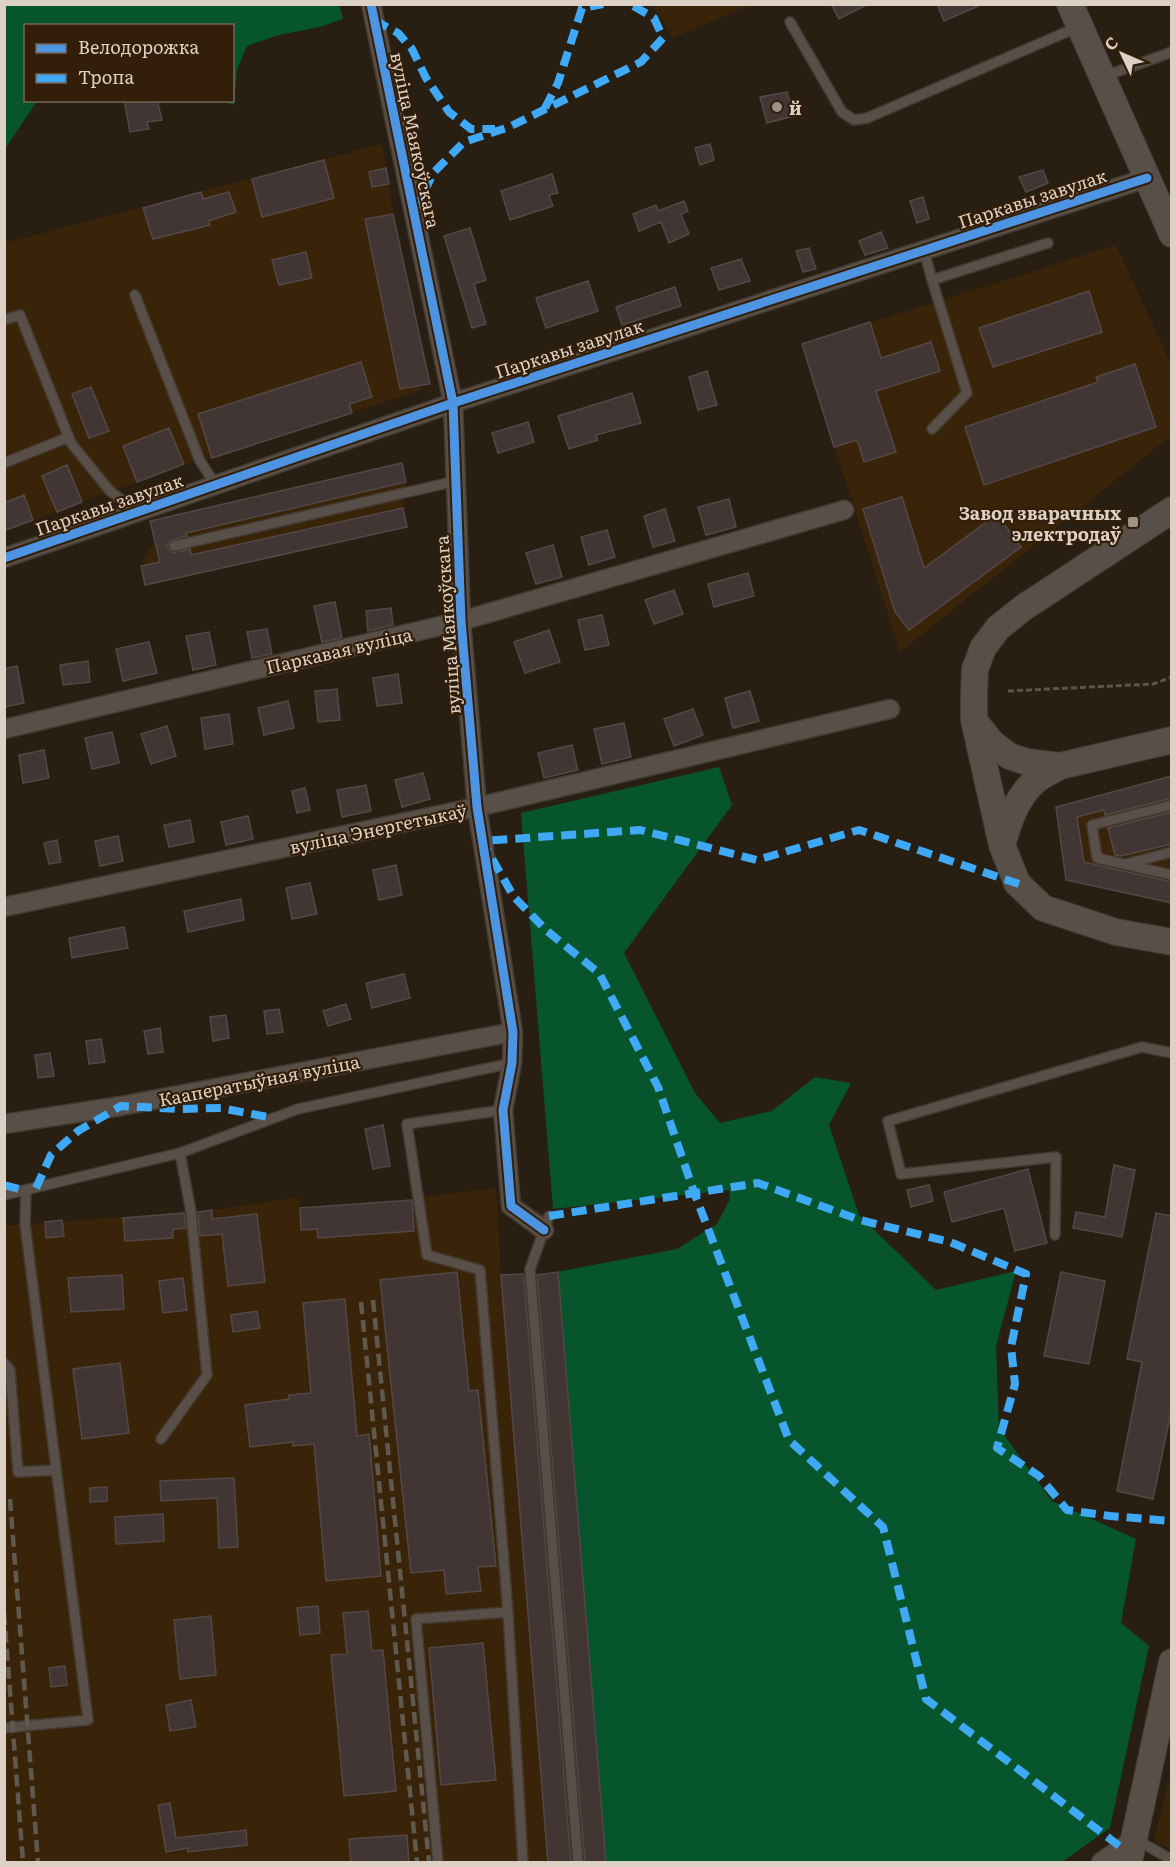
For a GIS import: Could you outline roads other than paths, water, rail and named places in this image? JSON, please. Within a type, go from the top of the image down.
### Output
[{"type":"main road","points":[[1075,15],[1172,234]]},
{"type":"main road","points":[[1172,510],[1023,608],[998,628],[983,648],[975,669],[974,720],[1002,845],[1017,882],[1043,908],[1116,932],[1172,942]]},
{"type":"main road","points":[[974,720],[992,743],[1009,756],[1027,762],[1060,766]]},
{"type":"main road","points":[[1002,845],[1010,817],[1022,796],[1035,781],[1060,766],[1172,741]]},
{"type":"main road","points":[[1132,1851],[1172,1662]]},
{"type":"street","name":"вуліца Маякоўскага","points":[[371,4],[453,404],[461,621],[477,807],[513,1032],[512,1063],[503,1110],[510,1206],[547,1223]]},
{"type":"street","name":"Паркавы завулак","points":[[4,558],[453,404],[1147,178]]},
{"type":"street","name":"Паркавая вуліца","points":[[4,729],[461,621],[844,510]]},
{"type":"street","name":"вуліца Энергетыкаў","points":[[4,908],[477,807],[890,709]]},
{"type":"street","name":"Кааператыўная вуліца","points":[[4,1124],[121,1106],[513,1032]]},
{"type":"street","points":[[1101,1863],[1132,1851]]},
{"type":"lane","points":[[790,22],[842,112],[854,120],[867,118],[1075,15]]},
{"type":"lane","points":[[1102,77],[1172,52]]},
{"type":"lane","points":[[932,280],[1048,243]]},
{"type":"lane","points":[[924,251],[967,393],[932,429]]},
{"type":"lane","points":[[135,295],[200,460],[216,485]]},
{"type":"lane","points":[[4,320],[20,315],[71,443],[110,492],[137,512]]},
{"type":"lane","points":[[4,463],[69,437]]},
{"type":"lane","points":[[174,546],[456,481]]},
{"type":"lane","points":[[1172,805],[1092,825],[1097,858],[1172,875]]},
{"type":"lane","points":[[1124,864],[1172,852]]},
{"type":"lane","points":[[1055,1235],[1056,1157],[901,1174],[888,1121],[1142,1047],[1172,1053]]},
{"type":"lane","points":[[4,1195],[180,1153],[298,1108],[512,1063]]},
{"type":"lane","points":[[503,1110],[407,1124],[427,1255],[480,1270],[508,1612],[523,1863]]},
{"type":"lane","points":[[161,1439],[207,1375],[191,1212],[180,1153]]},
{"type":"lane","points":[[4,1728],[88,1720],[25,1224],[26,1191]]},
{"type":"lane","points":[[547,1223],[530,1269],[578,1863]]},
{"type":"lane","points":[[4,1363],[10,1370],[18,1472],[56,1470]]},
{"type":"lane","points":[[438,1863],[416,1619],[508,1612]]},
{"type":"lane","points":[[1132,1851],[1172,1860]]},
{"type":"railway","points":[[373,1300],[429,1862]]},
{"type":"railway","points":[[361,1302],[417,1862]]},
{"type":"railway","points":[[10,1499],[38,1862]]},
{"type":"railway","points":[[4,1613],[23,1862]]},
{"type":"place","name":"й","points":[[777,107]]},
{"type":"place","name":"Завод зварачных электродаў","points":[[1133,522]]}]
